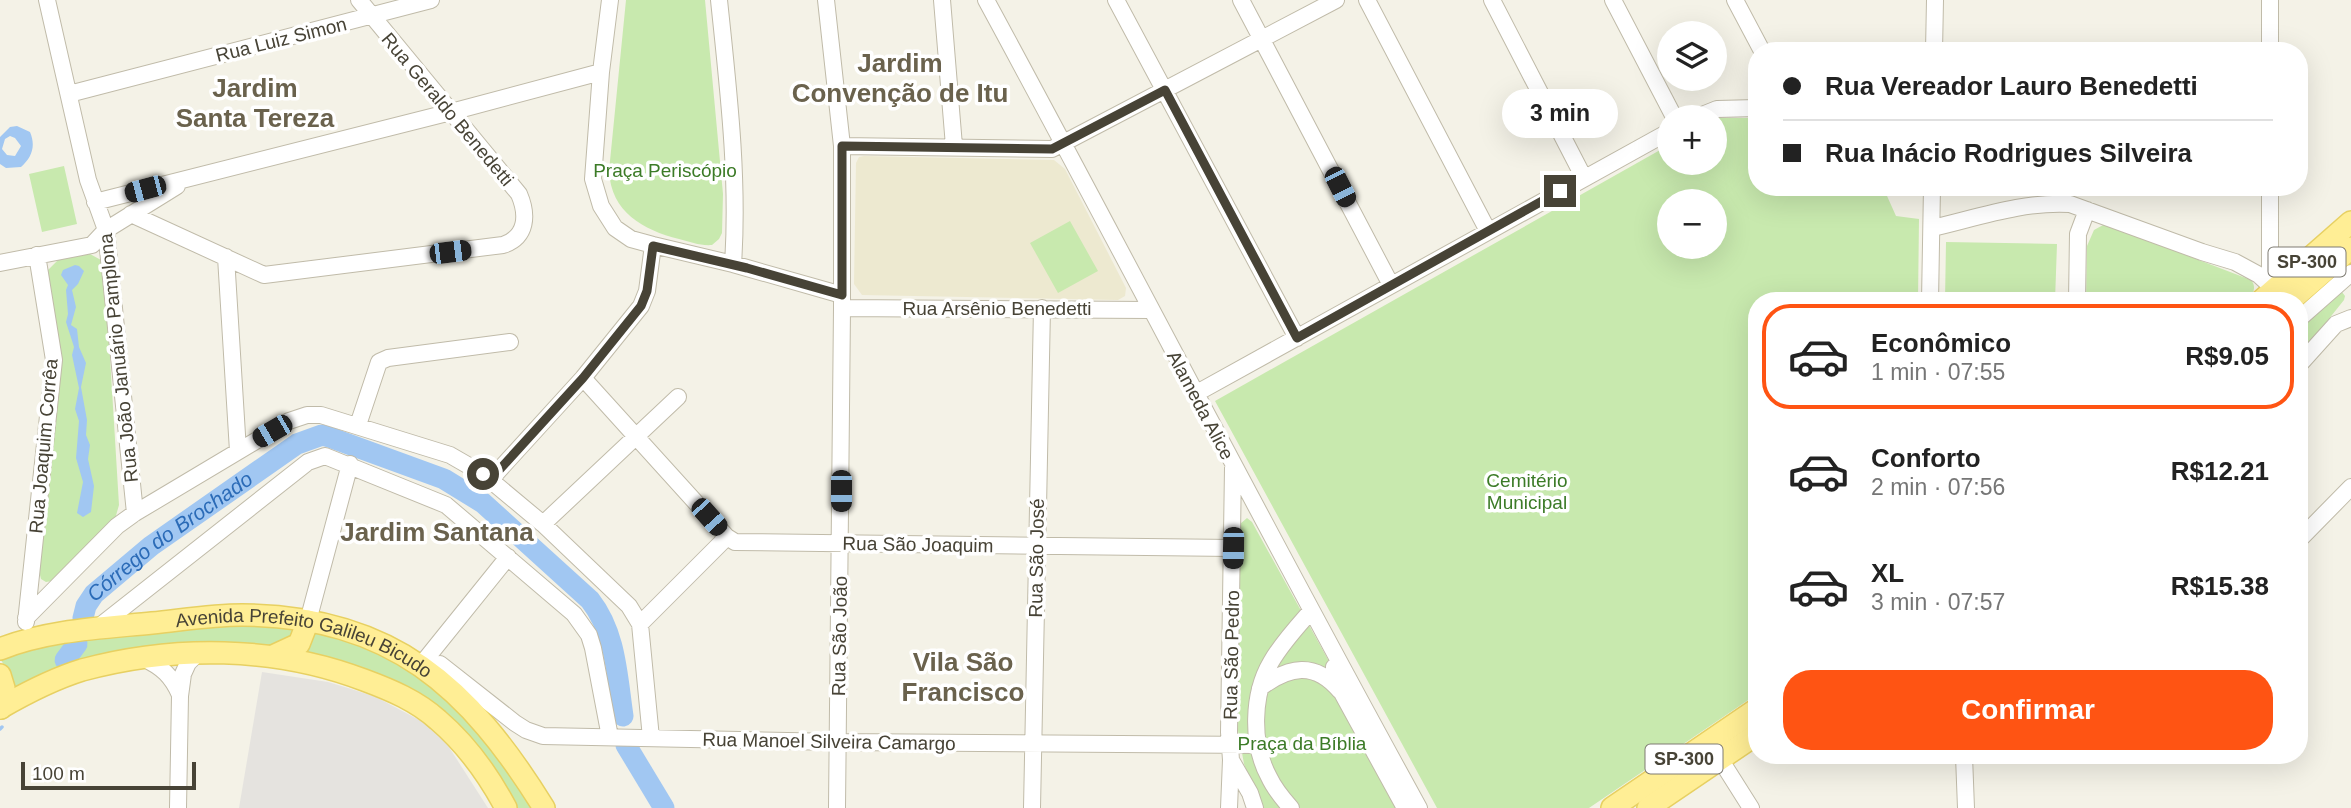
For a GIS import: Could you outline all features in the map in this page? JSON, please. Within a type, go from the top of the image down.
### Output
[{"type":"main road","name":"SP-300","points":[[2297,292],[2351,222]]},
{"type":"main road","name":"SP-300","points":[[2302,292],[2351,248]]},
{"type":"main road","name":"Avenida Prefeito Galileu Bicudo","points":[[0,649],[26,632],[96,629],[240,615],[277,616],[308,621],[368,637],[403,653],[422,666],[477,714],[516,764],[544,808]]},
{"type":"main road","points":[[273,656],[299,645],[308,621]]},
{"type":"main road","points":[[0,640],[26,632]]},
{"type":"main road","name":"Avenida Prefeito Galileu Bicudo","points":[[0,708],[54,680],[82,670],[143,658],[198,653],[273,656],[339,670],[416,703],[456,736],[483,771],[506,808]]},
{"type":"main road","points":[[0,675],[4,688],[0,708]]},
{"type":"main road","name":"SP-300","points":[[1612,808],[1748,715]]},
{"type":"main road","name":"SP-300","points":[[1648,808],[1748,740]]},
{"type":"street","name":"Rua João Januário Pamplona","points":[[47,0],[88,180],[106,230],[135,513]]},
{"type":"street","name":"Rua Geraldo Benedetti","points":[[131,214],[264,275],[512,242],[520,233],[524,222],[524,206],[519,194],[359,0]]},
{"type":"street","name":"Rua Luiz Simon","points":[[69,94],[431,0]]},
{"type":"street","points":[[95,202],[152,193],[191,177],[601,72],[610,0]]},
{"type":"street","points":[[719,0],[729,94],[735,233],[733,264]]},
{"type":"street","name":"Rua São João","points":[[826,0],[842,146],[837,808]]},
{"type":"street","name":"Alameda Alice","points":[[986,0],[1065,143],[1233,466],[1419,808]]},
{"type":"street","points":[[1116,0],[1297,338]]},
{"type":"street","points":[[1241,0],[1391,285]]},
{"type":"street","points":[[842,146],[1052,149],[1336,0]]},
{"type":"street","points":[[1367,0],[1488,231]]},
{"type":"street","points":[[1492,0],[1584,178]]},
{"type":"street","points":[[1613,0],[1668,105]]},
{"type":"street","points":[[1735,0],[1757,42]]},
{"type":"street","points":[[1934,42],[1935,0]]},
{"type":"street","points":[[2270,0],[2270,42]]},
{"type":"street","points":[[946,4],[954,146]]},
{"type":"street","name":"Rua Arsênio Benedetti","points":[[601,72],[593,178],[601,206],[615,228],[631,239],[733,264],[842,302],[1151,310]]},
{"type":"street","points":[[1727,109],[1748,108]]},
{"type":"street","points":[[1195,394],[1657,138]]},
{"type":"street","points":[[0,263],[92,245],[106,230],[131,214],[152,193]]},
{"type":"street","points":[[152,193],[170,231]]},
{"type":"street","points":[[1930,292],[1932,196]]},
{"type":"street","points":[[2270,196],[2270,269],[2282,292]]},
{"type":"street","points":[[1932,228],[2055,203],[2070,204],[2235,262],[2250,269],[2275,292]]},
{"type":"street","points":[[2077,292],[2078,234],[2087,209]]},
{"type":"street","points":[[490,480],[583,378],[641,306],[647,291],[653,246]]},
{"type":"street","name":"Rua Joaquim Corrêa","points":[[26,632],[54,360],[37,255]]},
{"type":"street","points":[[226,257],[238,451]]},
{"type":"street","points":[[2308,296],[2349,281]]},
{"type":"street","name":"Rua São José","points":[[1032,808],[1042,308]]},
{"type":"street","points":[[2308,355],[2336,324],[2351,318]]},
{"type":"street","points":[[358,425],[379,362],[388,358],[510,342]]},
{"type":"street","points":[[583,378],[727,537],[640,624]]},
{"type":"street","points":[[543,524],[678,397]]},
{"type":"street","points":[[26,632],[117,526],[289,421],[307,415],[321,415],[450,455],[470,464],[543,524],[629,606],[640,624],[651,738]]},
{"type":"street","points":[[96,629],[308,462],[325,456],[446,505],[574,614],[589,635],[610,737]]},
{"type":"street","points":[[308,621],[350,464]]},
{"type":"street","name":"Rua São Pedro","points":[[1229,808],[1233,466]]},
{"type":"street","points":[[2308,531],[2351,487]]},
{"type":"street","name":"Rua São Joaquim","points":[[727,537],[735,542],[1233,548]]},
{"type":"street","points":[[422,666],[509,557]]},
{"type":"street","points":[[1291,808],[1269,779],[1259,745],[1259,689],[1284,642],[1311,611]]},
{"type":"street","points":[[1333,650],[1334,666],[1342,693],[1405,808]]},
{"type":"street","points":[[178,808],[180,696],[185,668],[198,653]]},
{"type":"street","points":[[143,658],[159,666],[170,676],[180,696]]},
{"type":"street","name":"Rua Manoel Silveira Camargo","points":[[422,666],[440,664],[515,723],[535,734],[838,742],[1032,743],[1230,752],[1259,745]]},
{"type":"street","points":[[1259,689],[1285,673],[1304,669],[1314,670],[1325,676],[1342,693]]},
{"type":"street","points":[[1230,752],[1255,808]]},
{"type":"street","points":[[1720,759],[1751,808]]},
{"type":"street","points":[[1964,764],[1966,808]]},
{"type":"street","points":[[1390,781],[1395,808]]},
{"type":"shaded area","points":[[859,157],[1054,160],[1065,169],[1126,288],[1125,296],[1118,300],[862,295],[854,284],[856,163]]},
{"type":"shaded area","points":[[262,672],[328,682],[376,697],[438,730],[488,808],[239,808]]},
{"type":"green space","name":"Praça Periscópio","points":[[626,0],[705,0],[723,194],[722,233],[712,245],[696,244],[666,235],[642,224],[623,208],[611,185],[609,171]]},
{"type":"green space","name":"Cemitério Municipal","points":[[1727,118],[1748,118],[1748,196],[1887,196],[1896,216],[1919,219],[1918,292],[1748,292],[1748,700],[1589,808],[1437,808],[1215,401],[1657,152],[1657,175],[1727,175]]},
{"type":"green space","points":[[64,166],[77,224],[42,232],[29,174]]},
{"type":"green space","points":[[1070,221],[1098,271],[1058,293],[1030,243]]},
{"type":"green space","points":[[2105,224],[2251,280],[2253,292],[2086,292],[2087,246],[2094,230]]},
{"type":"green space","points":[[1946,242],[2057,244],[2055,292],[1945,292]]},
{"type":"green space","points":[[90,254],[101,260],[105,275],[119,505],[115,519],[52,581],[46,582],[41,579],[39,571],[61,372],[48,270],[58,260]]},
{"type":"green space","points":[[2338,292],[2345,296],[2308,345],[2308,318]]},
{"type":"green space","name":"Praça da Bíblia","points":[[1247,518],[1252,522],[1410,808],[1261,808],[1244,764],[1238,731],[1240,524]]},
{"type":"green space","points":[[247,619],[360,642],[423,677],[464,714],[537,808],[518,808],[505,786],[421,695],[387,679],[251,647],[11,692],[12,676],[0,659],[27,645]]},
{"type":"water","points":[[17,126],[30,132],[32,137],[32,151],[21,167],[6,168],[0,164],[0,137],[10,127]],"holes":[[[10,136],[21,146],[15,156],[7,155],[2,149],[5,139]]]},
{"type":"water","points":[[75,265],[84,271],[72,290],[76,307],[71,325],[77,329],[79,347],[86,363],[81,387],[87,420],[86,435],[90,445],[88,459],[94,486],[91,512],[83,517],[77,513],[83,482],[76,458],[79,421],[75,409],[79,388],[72,355],[74,347],[66,322],[68,285],[61,275],[63,270]]},
{"type":"waterway","name":"Córrego do Brochado","points":[[83,618],[86,606],[94,594],[151,546],[297,444],[322,435],[444,479],[483,503],[590,600],[599,613],[610,641],[623,716]]},
{"type":"waterway","name":"Córrego do Brochado","points":[[65,660],[77,644]]},
{"type":"waterway","name":"Córrego do Brochado","points":[[626,745],[664,808]]},
{"type":"district","name":"Jardim Convenção de Itu","points":[[900,78]]},
{"type":"district","name":"Jardim Santa Tereza","points":[[255,103]]},
{"type":"district","name":"Jardim Santana","points":[[437,532]]},
{"type":"district","name":"Vila São Francisco","points":[[963,677]]},
{"type":"route","points":[[483,474],[490,480],[507,462],[583,378],[641,306],[647,291],[653,246],[747,268],[842,295],[842,146],[1052,149],[1165,90],[1297,338],[1560,191]]}]
